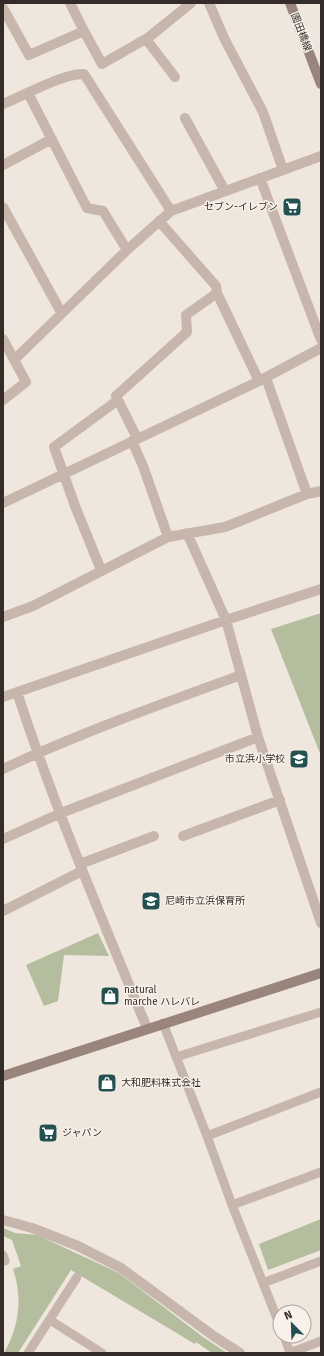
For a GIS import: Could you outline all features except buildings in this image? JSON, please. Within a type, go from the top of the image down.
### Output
[{"type":"street","points":[[70,3],[102,64],[146,39],[191,3]]},
{"type":"street","points":[[209,3],[224,38],[263,112],[283,170]]},
{"type":"street","name":"園田橋線","points":[[290,3],[321,84]]},
{"type":"street","points":[[3,8],[29,55],[84,31]]},
{"type":"street","points":[[146,39],[175,77]]},
{"type":"street","points":[[3,104],[60,80],[78,74],[84,74],[171,211]]},
{"type":"street","points":[[28,93],[87,208],[103,211],[126,250]]},
{"type":"street","points":[[185,118],[225,191]]},
{"type":"street","points":[[3,165],[52,139]]},
{"type":"street","points":[[14,360],[61,312],[126,250],[171,211],[321,156]]},
{"type":"street","points":[[260,178],[321,340]]},
{"type":"street","points":[[3,207],[61,312]]},
{"type":"street","points":[[159,221],[216,286],[217,293],[262,380],[307,494]]},
{"type":"street","points":[[168,538],[135,440],[116,396],[188,332],[186,315],[217,293]]},
{"type":"street","points":[[3,338],[26,382],[3,400]]},
{"type":"street","points":[[3,503],[262,380],[321,348]]},
{"type":"street","points":[[102,570],[54,447],[118,400]]},
{"type":"street","points":[[3,617],[33,606],[168,538],[187,533],[225,527],[307,494],[321,491]]},
{"type":"street","points":[[187,533],[226,620],[258,737],[321,923]]},
{"type":"street","points":[[3,697],[226,620],[321,590]]},
{"type":"street","points":[[3,769],[37,753],[139,712],[241,675]]},
{"type":"street","points":[[17,692],[37,753],[81,868],[148,1028]]},
{"type":"street","points":[[3,839],[61,813],[258,737]]},
{"type":"street","points":[[183,836],[280,800]]},
{"type":"street","points":[[3,911],[81,868],[154,836]]},
{"type":"street","points":[[3,1076],[321,973]]},
{"type":"street","points":[[3,1220],[32,1228],[78,1246],[122,1268],[215,1337],[240,1353]]},
{"type":"lane","points":[[176,1057],[321,1012]]},
{"type":"lane","points":[[163,1023],[207,1136],[232,1206],[272,1306]]},
{"type":"lane","points":[[207,1136],[321,1092]]},
{"type":"lane","points":[[232,1206],[321,1172]]},
{"type":"lane","points":[[263,1283],[321,1261]]},
{"type":"lane","points":[[28,1353],[76,1277]]},
{"type":"lane","points":[[50,1320],[102,1353]]},
{"type":"lane","points":[[290,1353],[321,1341]]},
{"type":"green space","points":[[321,613],[321,756],[271,629]]},
{"type":"green space","points":[[98,933],[109,956],[64,955],[58,1001],[44,1006],[26,965]]},
{"type":"green space","points":[[321,1219],[321,1250],[268,1270],[259,1244]]},
{"type":"green space","points":[[3,1228],[15,1233],[37,1235],[119,1273],[203,1337],[227,1353],[212,1353],[196,1342],[195,1344],[71,1270],[18,1353],[4,1353],[13,1333],[18,1312],[18,1291],[13,1269],[21,1266],[12,1240],[3,1236]]},
{"type":"place","name":"セブン-イレブン","points":[[292,207]]},
{"type":"place","name":"市立浜小学校","points":[[299,759]]},
{"type":"place","name":"尼崎市立浜保育所","points":[[151,901]]},
{"type":"place","name":"natural marche ハレバレ","points":[[110,996]]},
{"type":"place","name":"大和肥料株式会社","points":[[107,1083]]},
{"type":"place","name":"ジャパン","points":[[48,1133]]}]
